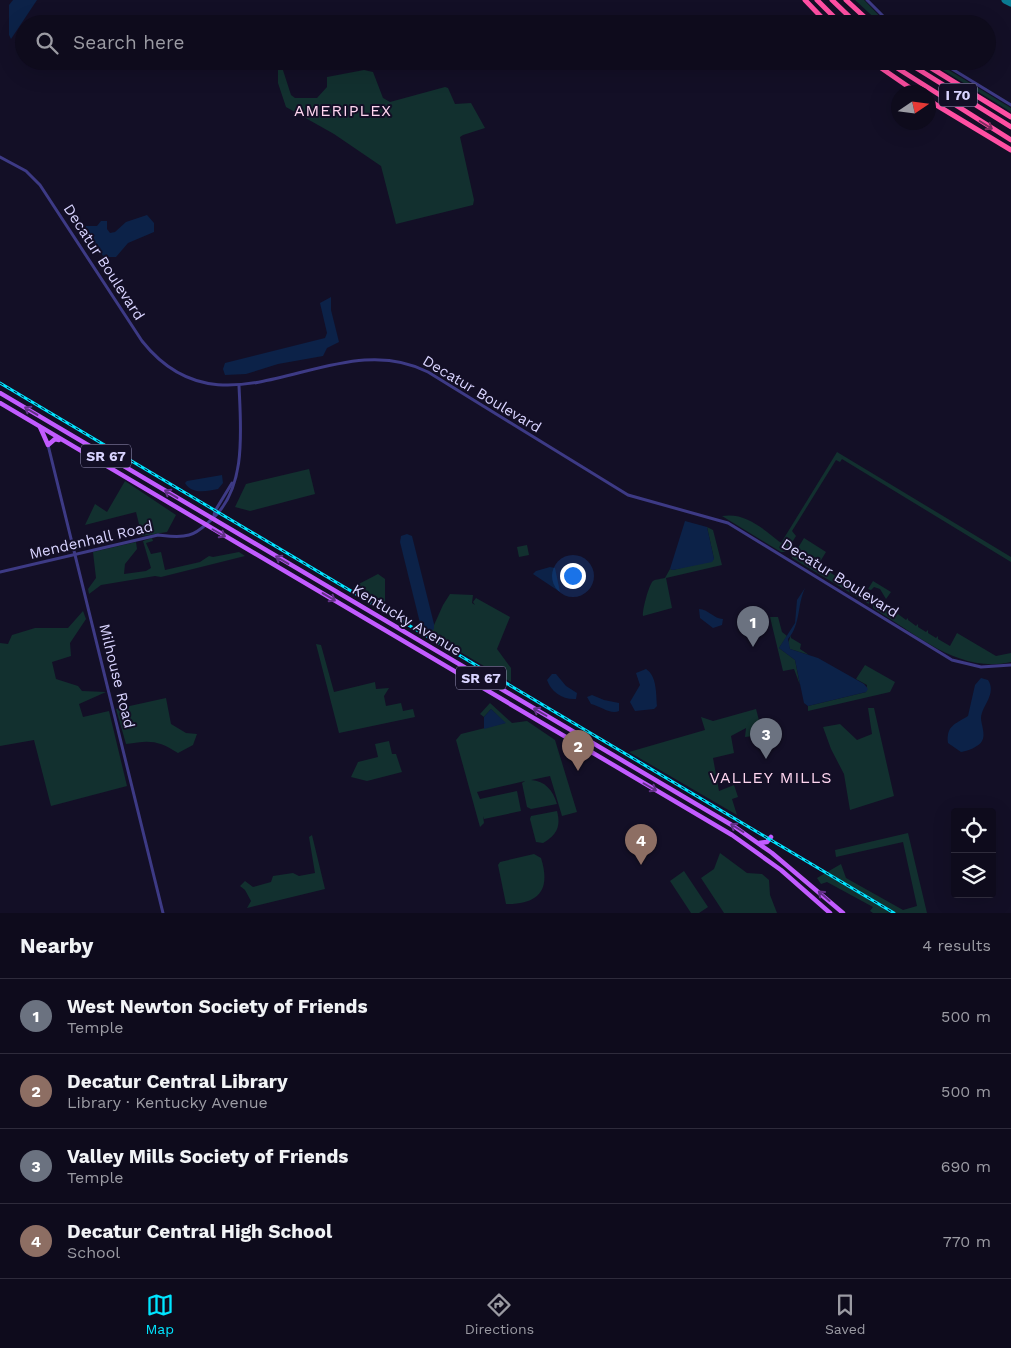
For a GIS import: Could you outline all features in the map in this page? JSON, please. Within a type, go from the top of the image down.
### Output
[{"type":"highway","points":[[805,0],[819,15]]},
{"type":"highway","points":[[818,0],[832,15]]},
{"type":"highway","points":[[832,0],[848,15]]},
{"type":"highway","points":[[846,0],[862,15]]},
{"type":"highway","points":[[884,70],[906,85]]},
{"type":"highway","name":"I 70","points":[[900,70],[1011,140]]},
{"type":"highway","name":"I 70","points":[[919,70],[1011,127]]},
{"type":"highway","points":[[935,70],[1011,117]]},
{"type":"highway","points":[[936,105],[1011,150]]},
{"type":"main road","name":"Kentucky Avenue","points":[[0,393],[759,843],[843,913]]},
{"type":"main road","name":"Kentucky Avenue","points":[[0,403],[732,835],[770,862],[830,913]]},
{"type":"main road","points":[[39,426],[48,445],[55,439],[63,440]]},
{"type":"main road","points":[[759,843],[767,842],[771,837]]},
{"type":"street","points":[[868,0],[882,15]]},
{"type":"street","points":[[954,70],[1011,105]]},
{"type":"street","name":"Decatur Boulevard","points":[[0,157],[28,173],[41,187],[152,352],[172,369],[190,378],[213,385],[239,386],[364,359],[385,359],[412,365],[431,374],[629,495],[714,517],[728,523],[956,661],[978,667],[1011,665]]},
{"type":"street","name":"Mendenhall Road","points":[[0,572],[158,535],[191,535],[206,525],[212,519],[233,482],[241,451],[239,386]]},
{"type":"street","name":"Milhouse Road","points":[[48,445],[163,913]]},
{"type":"green space","points":[[855,0],[864,0],[878,15],[871,15]]},
{"type":"green space","points":[[278,70],[283,70],[291,95],[295,98],[317,98],[327,87],[327,77],[364,70],[373,72],[383,98],[390,102],[445,87],[448,88],[455,104],[471,103],[485,128],[460,137],[474,200],[473,205],[396,224],[381,166],[334,134],[286,107],[278,83]]},
{"type":"green space","points":[[943,70],[949,70],[1011,108],[1011,112]]},
{"type":"green space","points":[[837,452],[1011,557],[1011,562],[842,459],[840,462],[836,460],[792,531],[796,536],[786,552],[781,552],[722,516],[731,515],[746,519],[761,527],[781,543]]},
{"type":"green space","points":[[309,469],[315,494],[250,511],[235,507],[246,484]]},
{"type":"green space","points":[[125,481],[176,515],[167,532],[142,536],[136,512],[85,525],[95,504],[107,512]]},
{"type":"green space","points":[[707,527],[713,530],[722,565],[666,578],[672,608],[643,616],[646,598],[653,581],[665,578],[670,569],[673,570],[714,559]]},
{"type":"green space","points":[[152,538],[153,541],[146,543],[151,554],[161,552],[165,570],[200,562],[209,556],[213,557],[239,552],[245,556],[161,577],[155,576],[101,585],[89,594],[88,589],[96,578],[93,552],[136,542],[137,549],[125,564],[124,574],[146,571],[151,568],[143,541]]},
{"type":"green space","points":[[804,538],[826,552],[818,565],[820,567],[822,565],[821,567],[830,572],[832,571],[831,573],[840,579],[842,577],[841,580],[850,585],[852,583],[852,586],[872,595],[869,604],[792,558],[791,553],[798,548]]},
{"type":"green space","points":[[527,545],[529,555],[519,557],[517,547]]},
{"type":"green space","points":[[378,574],[385,579],[385,608],[353,587]]},
{"type":"green space","points":[[873,581],[891,592],[886,599],[880,589],[874,587],[871,590],[868,589]]},
{"type":"green space","points":[[450,594],[473,595],[472,603],[475,605],[473,602],[476,598],[510,617],[497,649],[511,668],[511,682],[430,634]]},
{"type":"green space","points":[[878,599],[896,613],[898,611],[898,614],[906,620],[908,618],[916,626],[918,624],[918,627],[926,632],[928,630],[928,633],[936,638],[938,636],[938,639],[950,646],[957,633],[996,656],[1011,653],[1011,662],[992,664],[974,662],[956,657],[939,649],[873,608]]},
{"type":"green space","points":[[83,611],[86,619],[70,643],[71,656],[52,662],[56,679],[78,686],[82,691],[106,692],[79,704],[83,717],[109,711],[127,786],[51,806],[34,740],[0,746],[0,643],[8,644],[12,635],[35,628],[68,628]]},
{"type":"green space","points":[[770,617],[778,617],[782,632],[787,636],[779,648],[795,660],[800,685],[794,669],[783,671]]},
{"type":"green space","points":[[791,635],[791,638],[801,644],[800,649],[809,655],[790,649],[788,643]]},
{"type":"green space","points":[[316,644],[321,645],[334,692],[375,682],[376,689],[389,688],[384,696],[386,706],[401,703],[403,711],[413,709],[415,717],[339,733]]},
{"type":"green space","points":[[865,665],[895,682],[890,692],[808,711],[808,706],[866,692],[867,685],[856,679]]},
{"type":"green space","points":[[166,698],[171,724],[186,733],[197,734],[193,745],[178,753],[154,742],[126,744],[116,709]]},
{"type":"green space","points":[[490,703],[512,723],[527,721],[555,740],[577,812],[562,816],[550,776],[531,780],[540,782],[548,787],[557,804],[531,809],[527,807],[522,783],[525,781],[477,792],[480,799],[517,791],[521,811],[484,819],[483,816],[484,823],[480,827],[456,740],[461,734],[505,723],[491,709],[484,717],[480,714]]},
{"type":"green space","points":[[868,708],[874,708],[894,796],[850,810],[844,774],[831,749],[823,727],[840,724],[857,740],[872,734]]},
{"type":"green space","points":[[756,709],[761,728],[753,736],[745,737],[746,728],[731,736],[734,753],[713,758],[719,791],[734,785],[738,797],[732,799],[737,815],[629,752],[705,730],[701,717],[713,721]]},
{"type":"green space","points":[[389,741],[392,754],[396,754],[402,772],[367,781],[351,777],[358,762],[378,757],[375,744]]},
{"type":"green space","points":[[557,811],[558,826],[555,833],[543,843],[536,842],[530,819],[531,816]]},
{"type":"green space","points":[[908,833],[927,913],[873,913],[870,911],[873,907],[827,882],[821,884],[817,878],[841,864],[846,878],[903,910],[917,906],[903,842],[836,857],[835,850]]},
{"type":"green space","points":[[312,835],[325,889],[247,908],[251,901],[245,890],[240,886],[245,881],[253,887],[271,882],[273,876],[293,873],[299,876],[315,873],[309,837]]},
{"type":"green space","points":[[720,853],[747,873],[762,874],[769,880],[770,895],[777,913],[724,913],[701,878],[714,869]]},
{"type":"green space","points":[[534,854],[541,858],[544,869],[543,887],[540,893],[527,901],[506,904],[498,865],[500,862]]},
{"type":"green space","points":[[684,871],[708,907],[699,913],[691,913],[670,881]]},
{"type":"water","points":[[13,0],[37,0],[27,15],[15,15],[15,33],[11,39],[9,35],[9,5]]},
{"type":"water","points":[[147,215],[154,223],[154,232],[128,243],[116,257],[104,257],[85,231],[86,226],[97,226],[101,221],[107,221],[107,229],[110,233],[115,232],[126,222]]},
{"type":"water","points":[[331,297],[331,310],[339,342],[327,348],[323,356],[278,364],[246,374],[225,375],[223,369],[225,363],[325,338],[327,333],[320,303]]},
{"type":"water","points":[[222,475],[223,483],[218,489],[196,491],[185,483],[187,481]]},
{"type":"water","points":[[685,521],[707,527],[714,559],[712,562],[673,570],[670,569]]},
{"type":"water","points":[[407,534],[412,536],[434,624],[434,629],[431,631],[420,623],[400,542],[401,536]]},
{"type":"water","points":[[550,567],[555,568],[560,592],[533,574],[536,571]]},
{"type":"water","points":[[805,588],[795,627],[788,639],[790,649],[818,658],[864,684],[868,689],[866,692],[808,706],[804,703],[795,660],[779,648],[795,623],[797,600]]},
{"type":"water","points":[[699,609],[723,619],[722,625],[713,628],[700,618]]},
{"type":"water","points":[[646,669],[650,672],[654,681],[657,706],[654,709],[635,711],[630,702],[640,685],[636,673]]},
{"type":"water","points":[[552,674],[556,674],[566,686],[577,693],[576,699],[562,697],[551,688],[547,680]]},
{"type":"water","points":[[981,678],[988,680],[991,690],[981,718],[983,739],[976,747],[961,752],[948,743],[948,733],[952,726],[968,716],[975,685]]},
{"type":"water","points":[[592,695],[619,703],[619,711],[609,711],[591,704],[587,697]]},
{"type":"water","points":[[491,709],[506,723],[484,729],[484,717]]},
{"type":"taxiway","points":[[1005,0],[1011,3]]},
{"type":"railway","points":[[0,383],[894,913]]},
{"type":"place","name":"West Newton Society of Friends","points":[[753,647]]},
{"type":"place","name":"Valley Mills Society of Friends","points":[[766,759]]},
{"type":"place","name":"Decatur Central Library","points":[[578,771]]},
{"type":"place","name":"Decatur Central High School","points":[[641,865]]},
{"type":"district","name":"AMERIPLEX","points":[[343,110]]},
{"type":"district","name":"VALLEY MILLS","points":[[771,777]]}]
